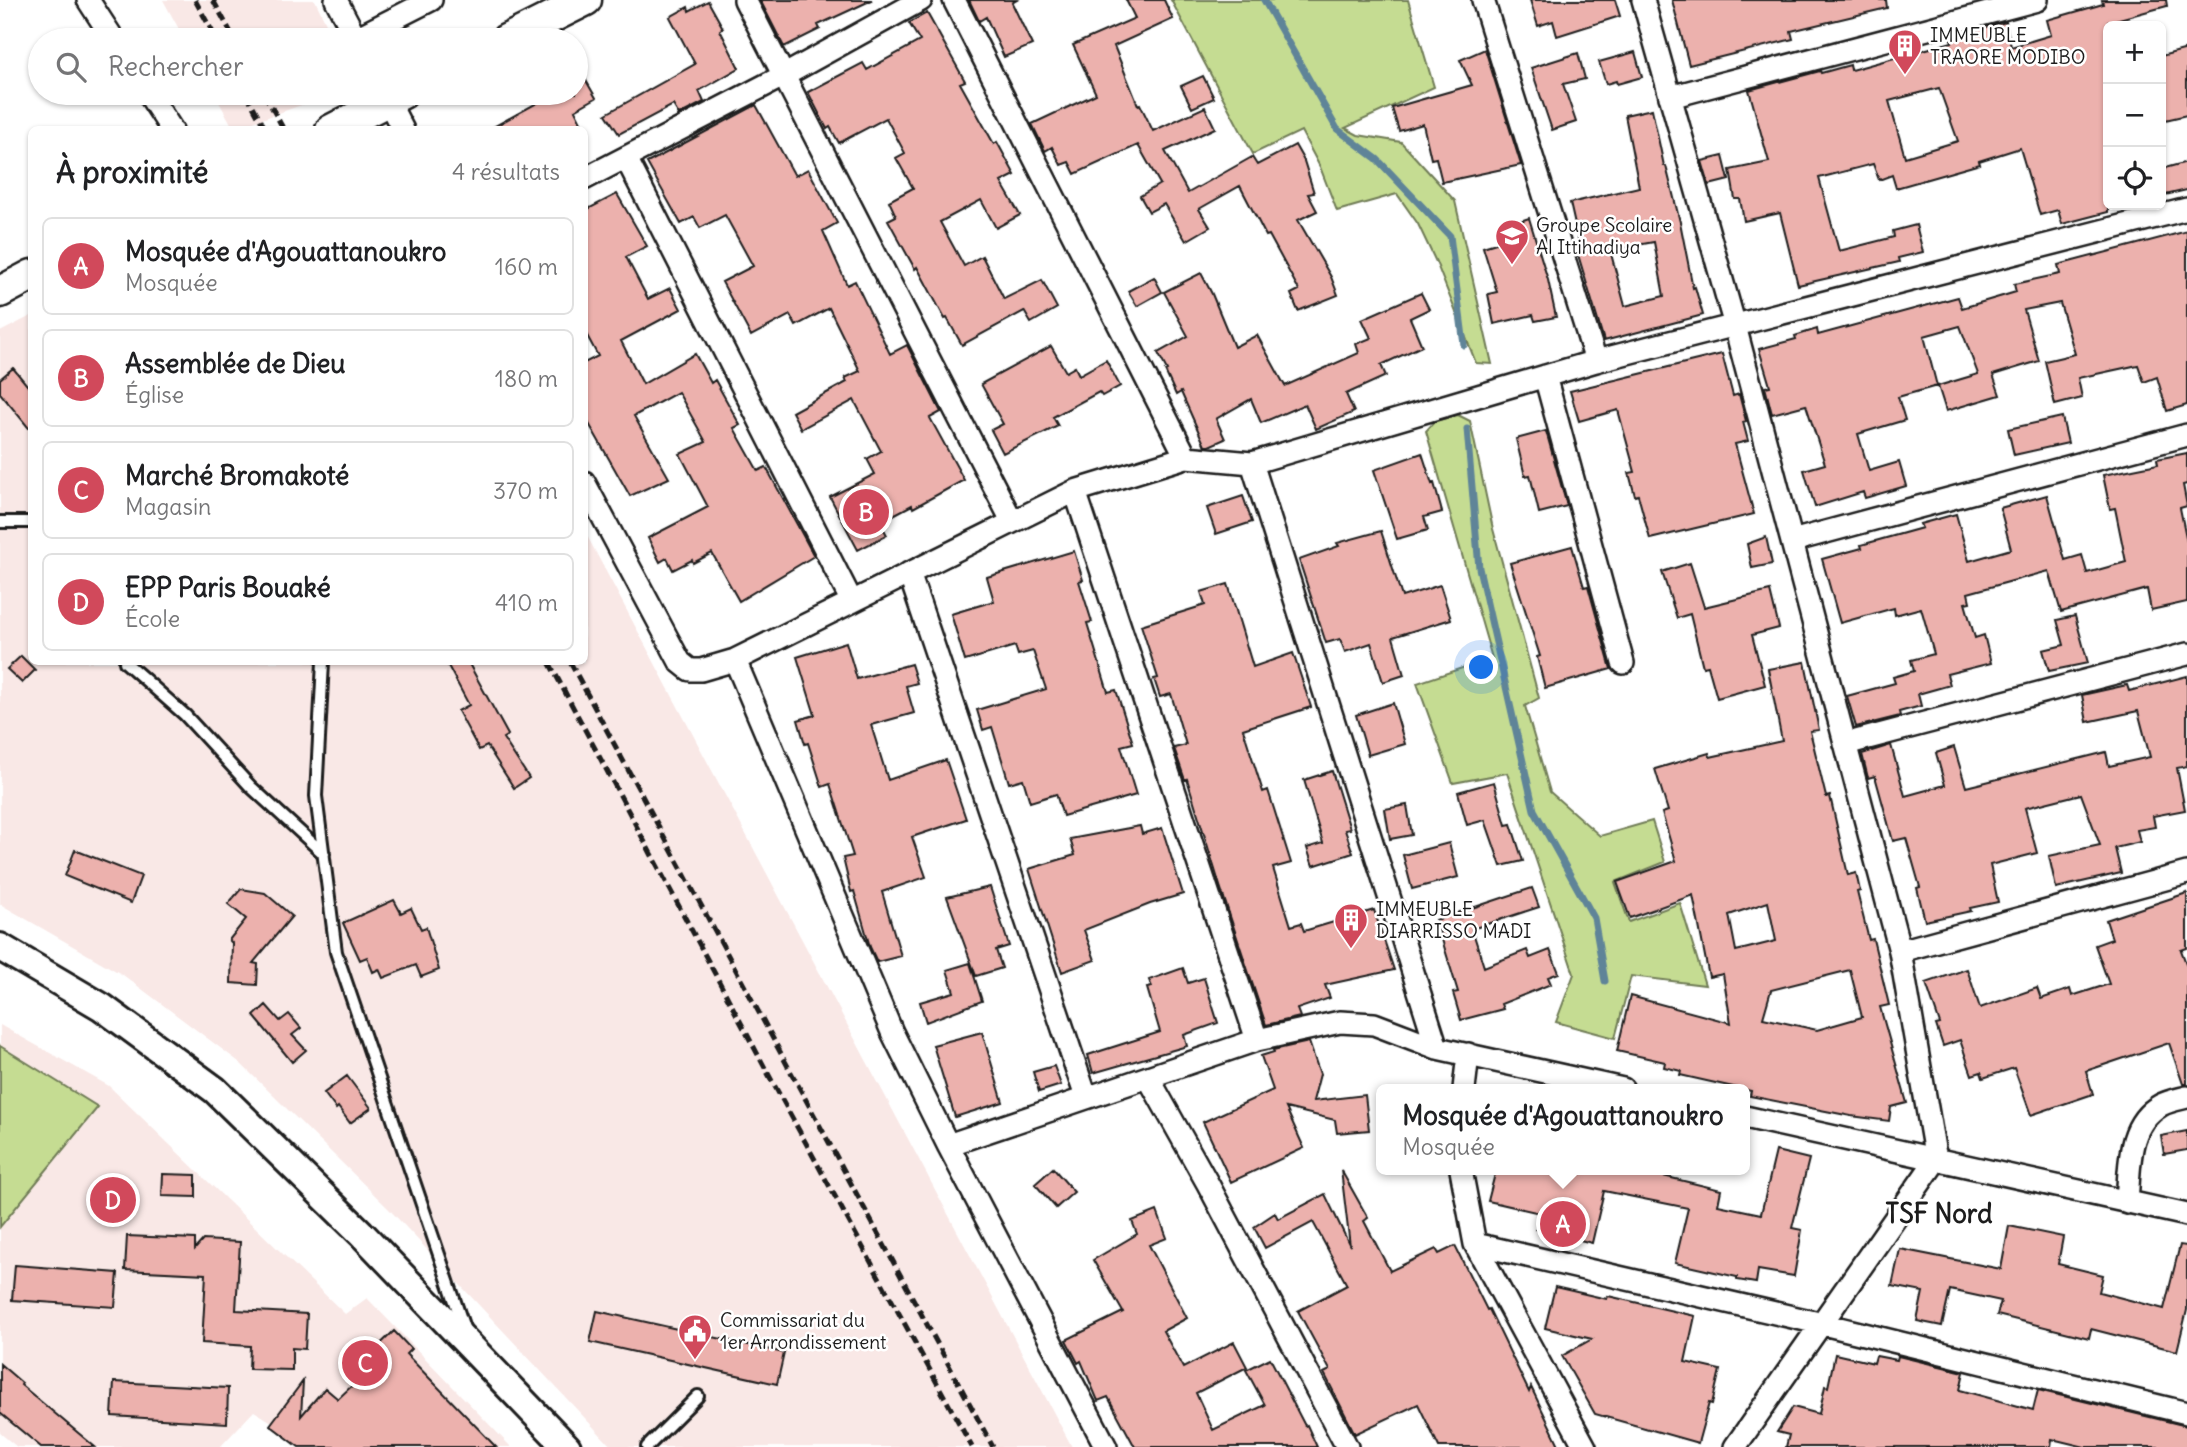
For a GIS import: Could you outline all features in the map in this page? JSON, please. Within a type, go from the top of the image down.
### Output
[{"type":"main road","points":[[530,28],[586,0]]},
{"type":"main road","points":[[338,126],[375,105]]},
{"type":"main road","points":[[0,292],[28,277]]},
{"type":"street","points":[[88,0],[106,28]]},
{"type":"street","points":[[336,0],[350,28]]},
{"type":"street","points":[[377,28],[431,0]]},
{"type":"street","points":[[745,0],[1012,521]]},
{"type":"street","points":[[588,177],[785,75],[921,0]]},
{"type":"street","points":[[954,0],[1186,457]]},
{"type":"street","points":[[1483,0],[1596,360]]},
{"type":"street","points":[[1643,0],[1735,326],[1900,951],[1937,1160],[1735,1447]]},
{"type":"street","points":[[1670,97],[2037,0]]},
{"type":"street","points":[[156,105],[169,126]]},
{"type":"street","points":[[395,105],[402,126]]},
{"type":"street","points":[[626,158],[852,601]]},
{"type":"street","points":[[588,490],[680,662],[690,670],[701,670],[735,660],[1075,491],[1186,457],[1252,463],[1596,360],[2187,209]]},
{"type":"street","points":[[1545,376],[1623,663]]},
{"type":"street","points":[[1792,541],[2187,435]]},
{"type":"street","points":[[1252,463],[1437,1048]]},
{"type":"street","points":[[1075,491],[1257,1040]]},
{"type":"street","points":[[909,573],[1086,1097]]},
{"type":"street","points":[[1845,744],[2187,654]]},
{"type":"street","points":[[735,660],[892,1032],[1106,1447]]},
{"type":"street","points":[[1900,951],[2187,873]]},
{"type":"street","points":[[0,947],[102,1007],[215,1090],[361,1233],[561,1445]]},
{"type":"street","points":[[948,1145],[1257,1040],[1339,1022],[1374,1024],[1437,1048],[1601,1084]]},
{"type":"street","points":[[1465,1084],[1468,1054]]},
{"type":"street","points":[[1148,1077],[1208,1184],[1346,1447]]},
{"type":"street","points":[[2127,1203],[2133,1138],[2142,1119],[2162,1104],[2187,1097]]},
{"type":"street","points":[[1750,1118],[2187,1216]]},
{"type":"street","points":[[1462,1175],[1475,1244],[1585,1447]]},
{"type":"street","points":[[1475,1244],[1823,1324],[2187,1413]]},
{"type":"lane","points":[[0,522],[28,522]]},
{"type":"lane","points":[[128,665],[185,715],[251,787],[324,855]]},
{"type":"lane","points":[[323,665],[316,796],[336,952],[471,1347]]},
{"type":"lane","points":[[647,1447],[698,1396]]},
{"type":"shaded area","points":[[163,0],[315,0],[328,28],[178,28]]},
{"type":"shaded area","points":[[221,105],[301,105],[242,126],[232,126]]},
{"type":"shaded area","points":[[28,318],[28,665],[588,665],[588,538],[1072,1447],[612,1447],[387,1207],[239,1062],[123,975],[0,904],[0,332]]},
{"type":"shaded area","points":[[0,1025],[109,1086],[345,1314],[367,1298],[511,1447],[312,1447],[254,1411],[220,1447],[17,1447],[0,1433]]},
{"type":"green space","points":[[1171,0],[1408,0],[1434,87],[1345,128],[1358,135],[1401,142],[1455,201],[1492,364],[1476,363],[1436,262],[1418,224],[1397,194],[1337,211],[1320,167],[1301,131],[1253,154]]},
{"type":"green space","points":[[1458,415],[1470,421],[1493,529],[1539,698],[1525,706],[1550,792],[1600,836],[1652,821],[1665,862],[1615,882],[1629,922],[1680,903],[1705,985],[1631,976],[1615,1038],[1556,1022],[1574,974],[1507,773],[1453,783],[1417,683],[1492,658],[1426,431],[1435,421]]},
{"type":"green space","points":[[0,1046],[98,1107],[0,1227]]},
{"type":"building","points":[[760,0],[872,0],[818,25],[820,29],[784,47]]},
{"type":"building","points":[[969,0],[1017,0],[1012,3],[1032,45],[1004,57],[986,17],[979,21]]},
{"type":"building","points":[[1126,0],[1164,0],[1173,19],[1114,46],[1138,105],[1140,104],[1153,131],[1205,107],[1215,128],[1165,151],[1188,193],[1252,157],[1257,165],[1295,145],[1304,161],[1314,193],[1308,194],[1317,211],[1298,220],[1331,277],[1338,295],[1298,311],[1291,294],[1299,290],[1240,186],[1199,209],[1210,227],[1186,241],[1164,204],[1149,212],[1140,196],[1160,184],[1138,145],[1075,174],[1069,162],[1061,165],[1052,147],[1045,151],[1032,124],[1096,94],[1073,45],[1135,18]]},
{"type":"building","points":[[1530,0],[1615,0],[1620,16],[1557,36],[1553,21],[1538,26]]},
{"type":"building","points":[[1672,0],[1886,0],[1887,8],[1791,31],[1793,39],[1689,65]]},
{"type":"building","points":[[2102,0],[2166,0],[2167,6],[2103,21],[2103,210],[2108,212],[2062,224],[2058,210],[2040,215],[2020,148],[1979,161],[1980,164],[1896,188],[1892,175],[1879,180],[1873,164],[1819,178],[1839,251],[1894,237],[1893,231],[1916,225],[1923,252],[1898,258],[1899,262],[1798,285],[1780,213],[1744,221],[1740,199],[1735,199],[1730,170],[1769,162],[1749,90],[1850,65],[1851,70],[1952,42],[1950,36],[2006,22],[2011,47],[2051,35],[2047,20],[2103,4]],"holes":[[[1939,88],[1958,141],[1905,157],[1889,101]]]},
{"type":"building","points":[[708,1],[723,28],[720,30],[739,68],[699,91],[704,102],[679,115],[673,105],[619,134],[606,114],[695,64],[670,17],[688,7],[689,11]]},
{"type":"building","points":[[927,13],[965,81],[960,83],[994,144],[997,142],[1015,175],[1001,182],[1020,215],[996,228],[981,200],[940,222],[964,266],[982,256],[1004,299],[1042,280],[1057,308],[1031,323],[1024,311],[962,345],[888,220],[896,216],[889,201],[913,188],[896,158],[905,153],[886,118],[839,143],[830,127],[827,129],[808,92],[863,63],[867,70],[920,41],[909,23]]},
{"type":"building","points":[[1485,49],[1521,165],[1442,182],[1436,158],[1431,159],[1423,124],[1399,131],[1392,108],[1472,85],[1460,60]]},
{"type":"building","points":[[2187,49],[2187,115],[2166,120],[2166,84],[2166,55]]},
{"type":"building","points":[[1635,52],[1642,77],[1606,84],[1599,62]]},
{"type":"building","points":[[1578,53],[1585,79],[1563,84],[1576,122],[1552,130],[1531,68]]},
{"type":"building","points":[[1203,76],[1214,98],[1192,108],[1181,86]]},
{"type":"building","points":[[588,84],[596,98],[588,103]]},
{"type":"building","points":[[533,105],[584,105],[575,110],[583,126],[495,126]]},
{"type":"building","points":[[756,105],[795,176],[808,169],[837,223],[823,231],[847,285],[855,281],[890,354],[907,345],[941,412],[930,418],[964,480],[913,508],[912,505],[880,522],[887,535],[858,550],[830,497],[875,474],[867,459],[881,451],[854,400],[801,429],[792,412],[847,382],[845,378],[860,371],[829,308],[796,326],[790,315],[751,336],[722,282],[753,266],[725,215],[700,228],[694,217],[681,224],[647,163]]},
{"type":"building","points":[[1652,109],[1693,288],[1695,287],[1703,315],[1604,341],[1576,248],[1580,247],[1570,203],[1639,187],[1625,115]],"holes":[[[1654,242],[1664,296],[1625,306],[1610,250]]]},
{"type":"building","points":[[1723,156],[1729,180],[1709,185],[1702,161]]},
{"type":"building","points":[[2187,162],[2187,190],[2166,195],[2166,168]]},
{"type":"building","points":[[617,194],[647,246],[626,257],[648,299],[670,288],[681,309],[621,341],[643,384],[695,354],[711,383],[715,380],[740,425],[734,428],[758,471],[766,467],[814,556],[739,601],[712,553],[673,570],[667,558],[660,562],[648,538],[708,507],[680,454],[706,442],[678,392],[634,416],[669,478],[630,496],[588,422],[588,361],[598,356],[588,337],[588,209]]},
{"type":"building","points":[[1529,218],[1556,317],[1535,321],[1533,315],[1494,324],[1488,294],[1497,292],[1483,247],[1509,239],[1505,226]]},
{"type":"building","points":[[2187,231],[2187,405],[2167,411],[2157,377],[2144,382],[2138,365],[2078,378],[2082,398],[2055,405],[2045,361],[2075,354],[2060,303],[2024,310],[2039,361],[1993,375],[2000,395],[1946,411],[1938,386],[1978,374],[1960,326],[1924,336],[1937,386],[1898,397],[1905,420],[1858,434],[1869,471],[1899,462],[1906,486],[1865,498],[1863,492],[1815,507],[1804,470],[1825,464],[1806,405],[1772,414],[1765,387],[1770,386],[1759,349],[1796,339],[1795,336],[1817,329],[1818,335],[1958,297],[1962,308],[2016,292],[2014,284],[2060,274],[2058,265]]},
{"type":"building","points":[[1201,273],[1234,347],[1257,335],[1285,386],[1359,353],[1356,344],[1371,338],[1362,319],[1421,293],[1429,309],[1410,318],[1422,346],[1381,365],[1386,376],[1346,394],[1354,412],[1316,429],[1305,404],[1261,423],[1251,399],[1216,419],[1225,439],[1205,446],[1181,392],[1176,395],[1158,353],[1188,336],[1164,292]]},
{"type":"building","points":[[1154,277],[1162,292],[1137,306],[1128,291]]},
{"type":"building","points":[[1051,346],[1066,372],[1075,367],[1079,375],[1106,360],[1120,386],[1102,396],[1099,392],[1053,417],[1058,426],[1003,453],[991,430],[1003,424],[981,384]]},
{"type":"building","points":[[1722,354],[1733,396],[1739,394],[1746,421],[1743,422],[1748,441],[1735,444],[1754,514],[1650,539],[1629,473],[1635,472],[1618,410],[1579,421],[1570,391]]},
{"type":"building","points":[[13,368],[28,386],[28,427],[0,393],[0,379]]},
{"type":"building","points":[[2062,417],[2068,443],[2014,455],[2008,429]]},
{"type":"building","points":[[1546,431],[1567,506],[1539,513],[1530,475],[1525,476],[1516,439]]},
{"type":"building","points":[[1422,453],[1442,512],[1424,517],[1428,530],[1397,539],[1374,470]]},
{"type":"building","points":[[2187,453],[2187,484],[2183,485],[2187,506],[2180,508],[2187,542],[2187,602],[2151,610],[2147,589],[2061,612],[2049,571],[1968,593],[1970,602],[1965,603],[1975,638],[1984,635],[1991,663],[1947,674],[1950,685],[1918,694],[1921,706],[1899,712],[1900,716],[1856,727],[1847,696],[1895,683],[1893,677],[1914,671],[1911,660],[1934,654],[1921,608],[1895,615],[1894,608],[1840,623],[1822,559],[1922,528],[1920,524],[1956,514],[1969,561],[2011,549],[2000,508],[2047,495],[2065,560],[2082,555],[2087,573],[2126,562],[2115,508],[2110,509],[2103,475],[2158,464],[2157,459]]},
{"type":"building","points":[[1243,496],[1252,522],[1216,534],[1207,508]]},
{"type":"building","points":[[1381,531],[1402,597],[1440,585],[1451,619],[1393,637],[1404,675],[1383,682],[1371,643],[1345,652],[1340,639],[1326,643],[1299,560],[1339,546],[1337,543]]},
{"type":"building","points":[[1766,537],[1772,564],[1752,568],[1747,544]]},
{"type":"building","points":[[1572,546],[1584,587],[1588,586],[1611,669],[1545,688],[1537,657],[1540,656],[1510,563]]},
{"type":"building","points":[[1074,551],[1083,580],[1079,581],[1092,622],[1087,623],[1108,692],[1116,690],[1133,743],[1121,746],[1136,795],[1063,816],[1056,794],[1030,802],[1023,779],[1009,783],[992,727],[983,730],[977,710],[1046,689],[1033,651],[1018,655],[1015,646],[965,661],[951,614],[994,601],[987,577]]},
{"type":"building","points":[[1690,563],[1704,607],[1770,591],[1779,628],[1752,635],[1765,685],[1717,698],[1708,666],[1703,667],[1690,614],[1677,618],[1662,572]]},
{"type":"building","points":[[1228,584],[1253,667],[1293,653],[1311,707],[1243,729],[1263,792],[1268,790],[1291,863],[1273,868],[1291,926],[1301,923],[1304,931],[1374,910],[1394,970],[1325,985],[1330,998],[1297,1009],[1300,1017],[1266,1025],[1187,779],[1185,780],[1174,748],[1186,745],[1171,694],[1160,697],[1154,679],[1158,678],[1141,625],[1205,605],[1201,592]]},
{"type":"building","points":[[2075,616],[2088,663],[2049,671],[2043,650],[2064,645],[2057,620]]},
{"type":"building","points":[[846,642],[857,679],[911,664],[917,683],[906,686],[914,713],[871,725],[888,780],[946,760],[966,819],[912,837],[926,877],[882,892],[901,956],[877,962],[854,891],[851,892],[843,858],[853,856],[830,784],[822,787],[798,720],[815,715],[797,657]]},
{"type":"building","points":[[21,656],[35,670],[22,683],[7,669]]},
{"type":"building","points":[[1805,662],[1819,730],[1810,731],[1826,797],[1830,796],[1848,875],[1856,873],[1860,891],[1857,892],[1869,940],[1873,939],[1889,1005],[1880,1007],[1907,1103],[1891,1107],[1889,1121],[1750,1096],[1750,1084],[1720,1084],[1680,1075],[1681,1071],[1664,1067],[1665,1062],[1617,1051],[1630,996],[1731,1023],[1723,974],[1709,977],[1693,895],[1630,918],[1617,882],[1676,861],[1662,813],[1668,811],[1655,769],[1709,753],[1710,757],[1782,741],[1768,669]],"holes":[[[1768,902],[1776,941],[1736,951],[1729,915]],[[1850,970],[1862,1017],[1817,1030],[1763,1018],[1771,990]]]},
{"type":"building","points":[[448,665],[470,665],[508,735],[503,738],[529,778],[514,788],[487,746],[479,750],[458,711],[469,705]]},
{"type":"building","points":[[2187,676],[2187,766],[2177,768],[2185,810],[2153,816],[2155,827],[2137,830],[2140,842],[2115,848],[2121,873],[2056,888],[2049,856],[2100,845],[2081,794],[2025,808],[2037,853],[1990,865],[1998,902],[1925,921],[1917,888],[1920,887],[1906,838],[1893,841],[1875,776],[1868,778],[1862,754],[1891,745],[1905,796],[1945,785],[1936,753],[1954,747],[1966,787],[2106,752],[2109,766],[2150,757],[2138,711],[2087,722],[2082,695],[2127,685],[2129,691]]},
{"type":"building","points":[[1393,703],[1405,744],[1368,755],[1356,715]]},
{"type":"building","points":[[1332,771],[1350,829],[1345,830],[1353,853],[1313,866],[1307,848],[1323,843],[1304,780]]},
{"type":"building","points":[[1494,782],[1506,825],[1511,824],[1523,861],[1501,866],[1485,820],[1467,825],[1458,792]]},
{"type":"building","points":[[1407,805],[1412,835],[1390,839],[1385,809]]},
{"type":"building","points":[[1140,826],[1142,834],[1162,828],[1183,894],[1084,930],[1095,960],[1062,972],[1029,869],[1075,855],[1070,839]]},
{"type":"building","points":[[1449,843],[1458,877],[1412,889],[1403,855]]},
{"type":"building","points":[[75,850],[141,876],[131,903],[65,876]]},
{"type":"building","points":[[990,887],[1009,946],[996,950],[1002,968],[976,976],[947,897]]},
{"type":"building","points":[[1532,888],[1539,907],[1472,929],[1484,967],[1527,950],[1530,958],[1550,950],[1559,973],[1548,977],[1551,984],[1501,1004],[1503,1009],[1461,1020],[1453,993],[1458,992],[1436,920]]},
{"type":"building","points":[[241,889],[265,893],[292,916],[253,963],[258,964],[257,985],[231,983],[232,943],[229,940],[246,919],[228,904]]},
{"type":"building","points":[[2187,893],[2187,948],[2181,950],[2187,966],[2187,1084],[2183,1084],[2169,1043],[2086,1071],[2093,1094],[2031,1115],[2014,1068],[1983,1078],[1981,1072],[1972,1075],[1960,1040],[1943,1046],[1936,1025],[1940,1024],[1926,983],[1967,969],[1980,1008],[2037,988],[2041,999],[2070,989],[2072,996],[2109,984],[2095,945],[2112,939],[2106,920]]},
{"type":"building","points":[[394,900],[401,913],[411,908],[421,929],[426,927],[439,970],[421,977],[416,965],[383,978],[379,969],[373,972],[367,957],[360,960],[343,923]]},
{"type":"building","points":[[970,963],[982,1001],[926,1022],[920,1002],[954,992],[947,970]]},
{"type":"building","points":[[1183,968],[1188,983],[1204,978],[1218,1023],[1184,1035],[1187,1046],[1093,1073],[1088,1055],[1160,1032],[1147,988],[1152,987],[1149,980]]},
{"type":"building","points":[[266,1005],[280,1021],[289,1014],[301,1028],[292,1035],[306,1050],[292,1062],[254,1016]]},
{"type":"building","points":[[982,1032],[1003,1102],[955,1117],[933,1045]]},
{"type":"building","points":[[1309,1042],[1320,1074],[1313,1101],[1365,1095],[1369,1130],[1337,1133],[1335,1120],[1286,1108],[1304,1148],[1231,1182],[1203,1122],[1273,1090],[1261,1056],[1274,1052],[1273,1050]]},
{"type":"building","points":[[1054,1066],[1061,1085],[1039,1092],[1033,1072]]},
{"type":"building","points":[[347,1076],[371,1108],[350,1123],[324,1093]]},
{"type":"building","points":[[2187,1131],[2187,1150],[2164,1154],[2161,1136]]},
{"type":"building","points":[[1776,1151],[1809,1159],[1792,1228],[1802,1230],[1794,1276],[1758,1270],[1756,1283],[1675,1263],[1688,1208],[1604,1191],[1592,1243],[1536,1229],[1540,1213],[1488,1201],[1495,1175],[1659,1175],[1721,1190],[1718,1205],[1761,1214]]},
{"type":"building","points":[[1053,1168],[1074,1192],[1056,1208],[1035,1184]]},
{"type":"building","points":[[1341,1170],[1368,1218],[1364,1221],[1390,1271],[1436,1249],[1439,1254],[1455,1246],[1560,1447],[1439,1447],[1418,1404],[1355,1434],[1324,1373],[1330,1370],[1298,1311],[1347,1285],[1313,1222],[1265,1248],[1254,1227],[1275,1213],[1278,1219],[1325,1194],[1350,1246]]},
{"type":"building","points":[[163,1174],[196,1175],[196,1197],[162,1196]]},
{"type":"building","points":[[1157,1211],[1167,1238],[1149,1245],[1187,1318],[1163,1331],[1183,1368],[1234,1342],[1247,1367],[1196,1393],[1213,1430],[1265,1405],[1246,1370],[1270,1358],[1317,1447],[1135,1447],[1108,1397],[1098,1401],[1081,1361],[1078,1363],[1066,1340],[1123,1312],[1093,1260],[1137,1234],[1132,1221]]},
{"type":"building","points":[[2009,1226],[2063,1237],[2058,1264],[2103,1275],[2099,1292],[2164,1309],[2180,1245],[2187,1246],[2187,1310],[2177,1351],[2091,1329],[2089,1338],[1997,1315],[2001,1301],[1950,1290],[1942,1326],[1917,1321],[1923,1292],[1892,1286],[1900,1249],[2001,1269]]},
{"type":"building","points":[[127,1236],[195,1239],[195,1249],[203,1240],[240,1242],[236,1310],[307,1314],[305,1349],[292,1348],[292,1370],[249,1369],[250,1346],[202,1343],[206,1274],[125,1270]]},
{"type":"building","points":[[15,1265],[118,1273],[115,1307],[12,1300]]},
{"type":"building","points":[[1555,1287],[1695,1316],[1685,1362],[1720,1370],[1712,1404],[1709,1403],[1698,1443],[1595,1414],[1562,1356],[1592,1339],[1545,1328]]},
{"type":"building","points":[[597,1311],[784,1353],[777,1384],[590,1342]]},
{"type":"building","points":[[394,1331],[411,1349],[406,1354],[496,1447],[299,1447],[270,1425],[303,1381],[301,1416],[325,1388],[338,1399],[377,1362],[369,1355]]},
{"type":"building","points":[[1835,1354],[1874,1363],[1876,1356],[1897,1360],[1898,1356],[1964,1372],[1960,1390],[2033,1410],[2038,1390],[2187,1426],[2187,1447],[2085,1447],[2052,1439],[2051,1447],[1786,1447],[1789,1435],[1777,1432],[1793,1407],[1819,1414]]},
{"type":"building","points":[[0,1364],[95,1447],[41,1447],[0,1413]]},
{"type":"building","points":[[114,1382],[228,1388],[227,1423],[112,1416]]},
{"type":"waterway","points":[[1264,0],[1337,129],[1377,159],[1450,236],[1464,345]]},
{"type":"waterway","points":[[1467,429],[1479,568],[1534,810],[1594,918],[1605,981]]},
{"type":"railway","points":[[195,0],[210,28]]},
{"type":"railway","points":[[213,0],[228,28]]},
{"type":"railway","points":[[252,105],[264,126]]},
{"type":"railway","points":[[270,105],[282,126]]},
{"type":"railway","points":[[551,665],[772,1081],[972,1447]]},
{"type":"railway","points":[[572,665],[993,1447]]},
{"type":"place","name":"IMMEUBLE TRAORE MODIBO","points":[[1905,76]]},
{"type":"place","name":"Groupe Scolaire Al Ittihadiya","points":[[1512,266]]},
{"type":"place","name":"Assemblée de Dieu","points":[[866,512]]},
{"type":"place","name":"IMMEUBLE DIARRISSO MADI","points":[[1351,950]]},
{"type":"place","name":"EPP Paris Bouaké","points":[[113,1200]]},
{"type":"place","name":"Mosquée d'Agouattanoukro","points":[[1563,1224]]},
{"type":"place","name":"Commissariat du 1er Arrondissement","points":[[695,1361]]},
{"type":"place","name":"Marché Bromakoté","points":[[365,1363]]},
{"type":"district","name":"TSF Nord","points":[[1939,1214]]}]
